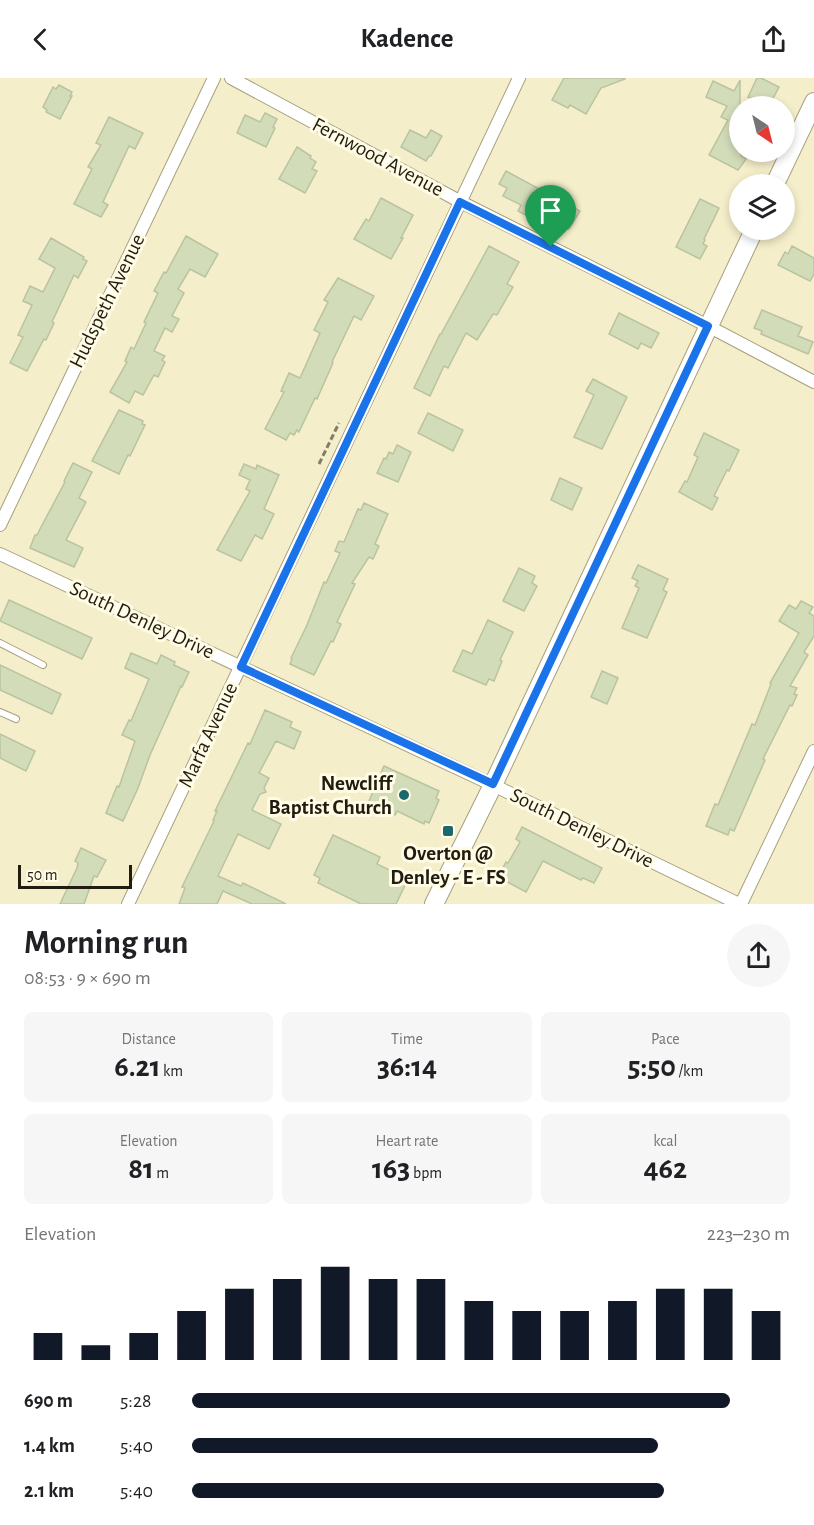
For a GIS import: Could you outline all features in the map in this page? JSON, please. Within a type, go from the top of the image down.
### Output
[{"type":"street","name":"Hudspeth Avenue","points":[[0,525],[214,78]]},
{"type":"street","name":"Fernwood Avenue","points":[[231,78],[460,202],[708,326],[814,382]]},
{"type":"street","name":"Marfa Avenue","points":[[128,904],[519,78]]},
{"type":"street","points":[[780,174],[814,102]]},
{"type":"street","points":[[434,904],[493,784],[749,240]]},
{"type":"street","name":"South Denley Drive","points":[[0,554],[493,784],[740,904]]},
{"type":"street","points":[[740,904],[814,751]]},
{"type":"lane","points":[[0,643],[43,665]]},
{"type":"lane","points":[[0,712],[16,719]]},
{"type":"path","points":[[316,471],[339,423]]},
{"type":"building","points":[[564,78],[625,79],[601,88],[586,114],[570,105],[568,108],[552,100]]},
{"type":"building","points":[[757,78],[779,87],[774,96],[748,96]]},
{"type":"building","points":[[740,80],[740,96],[729,96],[729,162],[744,162],[738,170],[709,155],[728,120],[721,117],[727,106],[706,97],[713,81],[734,91]]},
{"type":"building","points":[[59,85],[72,92],[60,119],[46,112],[47,110],[43,107],[53,87],[56,89]]},
{"type":"building","points":[[265,113],[277,119],[266,147],[237,133],[245,115],[260,122]]},
{"type":"building","points":[[109,117],[143,133],[135,149],[129,146],[103,202],[108,205],[101,217],[74,204],[92,169],[88,167],[101,145],[96,143]]},
{"type":"building","points":[[410,130],[426,138],[431,130],[442,136],[426,161],[401,147]]},
{"type":"building","points":[[297,147],[316,162],[312,169],[317,171],[305,193],[279,179]]},
{"type":"building","points":[[506,171],[580,211],[569,229],[550,217],[548,221],[537,216],[535,220],[518,211],[521,205],[503,196],[507,188],[499,184]]},
{"type":"building","points":[[381,198],[413,215],[391,259],[354,239],[366,219],[369,221]]},
{"type":"building","points":[[700,199],[719,208],[704,239],[703,244],[707,246],[700,259],[676,247]]},
{"type":"building","points":[[186,236],[218,254],[205,277],[190,269],[178,289],[184,293],[172,316],[179,319],[172,332],[165,328],[154,351],[165,356],[162,360],[165,362],[158,377],[154,375],[143,395],[135,391],[129,403],[110,392],[127,362],[125,361],[131,347],[134,349],[146,323],[144,322],[158,293],[154,291]]},
{"type":"building","points":[[51,238],[87,261],[78,278],[74,275],[46,340],[44,339],[27,371],[10,363],[23,337],[18,335],[32,305],[23,301],[30,286],[43,292],[55,268],[39,259]]},
{"type":"building","points":[[489,246],[519,262],[507,284],[513,287],[497,315],[493,314],[477,340],[466,333],[448,368],[444,366],[430,396],[414,388],[440,334]]},
{"type":"building","points":[[792,246],[814,258],[814,274],[810,281],[778,265],[785,252],[788,254]]},
{"type":"building","points":[[338,278],[374,296],[361,320],[354,316],[317,399],[315,398],[299,432],[297,430],[294,435],[290,433],[286,440],[265,429],[284,392],[281,391],[289,373],[300,378],[320,333],[314,330],[328,302],[324,300]]},
{"type":"building","points":[[762,310],[802,327],[798,336],[813,342],[808,354],[761,334],[762,331],[754,328]]},
{"type":"building","points":[[619,313],[659,333],[651,348],[641,343],[638,349],[609,334]]},
{"type":"building","points":[[593,379],[627,397],[602,449],[574,437],[594,395],[586,391]]},
{"type":"building","points":[[119,410],[143,421],[142,424],[145,425],[119,474],[92,461]]},
{"type":"building","points":[[428,413],[463,430],[453,451],[418,433]]},
{"type":"building","points":[[704,433],[739,450],[714,496],[718,498],[712,510],[679,492],[685,481],[687,482],[698,457],[694,455]]},
{"type":"building","points":[[397,445],[411,452],[398,482],[377,473],[384,458],[386,459],[389,452],[393,454]]},
{"type":"building","points":[[73,463],[92,472],[79,498],[86,502],[66,540],[83,548],[74,567],[30,548]]},
{"type":"building","points":[[244,464],[256,469],[257,465],[279,475],[264,509],[274,514],[262,539],[255,535],[241,561],[217,550],[250,491],[246,489],[250,480],[239,475]]},
{"type":"building","points":[[560,478],[582,488],[572,510],[551,500]]},
{"type":"building","points":[[364,503],[388,514],[375,544],[379,546],[373,559],[369,557],[352,583],[355,584],[337,622],[341,624],[314,675],[290,664],[291,658],[324,582],[326,583],[340,553],[335,551],[339,541],[344,542],[358,509],[361,510]]},
{"type":"building","points":[[638,565],[668,579],[663,590],[667,592],[647,638],[622,628],[639,588],[635,586],[638,581],[632,578]]},
{"type":"building","points":[[519,568],[535,576],[532,583],[537,586],[524,611],[503,601]]},
{"type":"building","points":[[9,600],[92,638],[82,659],[0,621]]},
{"type":"building","points":[[801,601],[813,607],[809,613],[814,616],[814,636],[804,652],[808,655],[790,686],[797,688],[794,694],[797,695],[763,759],[765,760],[734,831],[730,829],[728,835],[706,826],[715,804],[718,805],[752,724],[755,725],[770,683],[799,633],[779,621],[789,605],[796,609]]},
{"type":"building","points":[[488,620],[513,632],[500,660],[502,661],[494,681],[489,679],[486,685],[453,671],[463,650],[472,654]]},
{"type":"building","points":[[131,653],[157,664],[161,655],[175,662],[174,665],[189,672],[150,755],[123,821],[106,813],[117,786],[119,787],[135,741],[122,735],[129,720],[131,721],[149,679],[125,668]]},
{"type":"building","points":[[0,665],[61,694],[52,714],[0,690]]},
{"type":"building","points":[[602,671],[618,678],[607,704],[591,697]]},
{"type":"building","points":[[265,710],[292,722],[290,727],[301,732],[294,749],[276,741],[259,773],[269,778],[264,788],[266,792],[260,794],[252,810],[281,824],[269,849],[238,834],[218,876],[241,886],[243,883],[286,904],[252,904],[223,891],[217,904],[179,904],[185,888],[182,887],[214,821],[217,811],[215,811]]},
{"type":"building","points":[[0,734],[35,751],[26,771],[0,758]]},
{"type":"building","name":"Newcliff Baptist Church","points":[[384,766],[439,791],[436,798],[439,800],[429,823],[425,821],[424,824],[397,811],[395,815],[368,803]]},
{"type":"building","points":[[522,827],[602,868],[594,883],[583,878],[581,880],[543,861],[526,892],[498,877],[520,842],[516,839]]},
{"type":"building","points":[[333,835],[380,857],[377,864],[408,879],[396,904],[361,904],[318,883],[320,878],[314,875]]},
{"type":"building","points":[[81,848],[106,860],[97,877],[94,876],[84,904],[60,904],[77,868],[78,863],[75,861]]},
{"type":"place","name":"Newcliff Baptist Church","points":[[404,795]]},
{"type":"place","name":"Overton @ Denley - E - FS","points":[[448,831]]},
{"type":"route","points":[[460,202],[551,247],[708,326],[493,784],[241,667],[460,202]]}]
